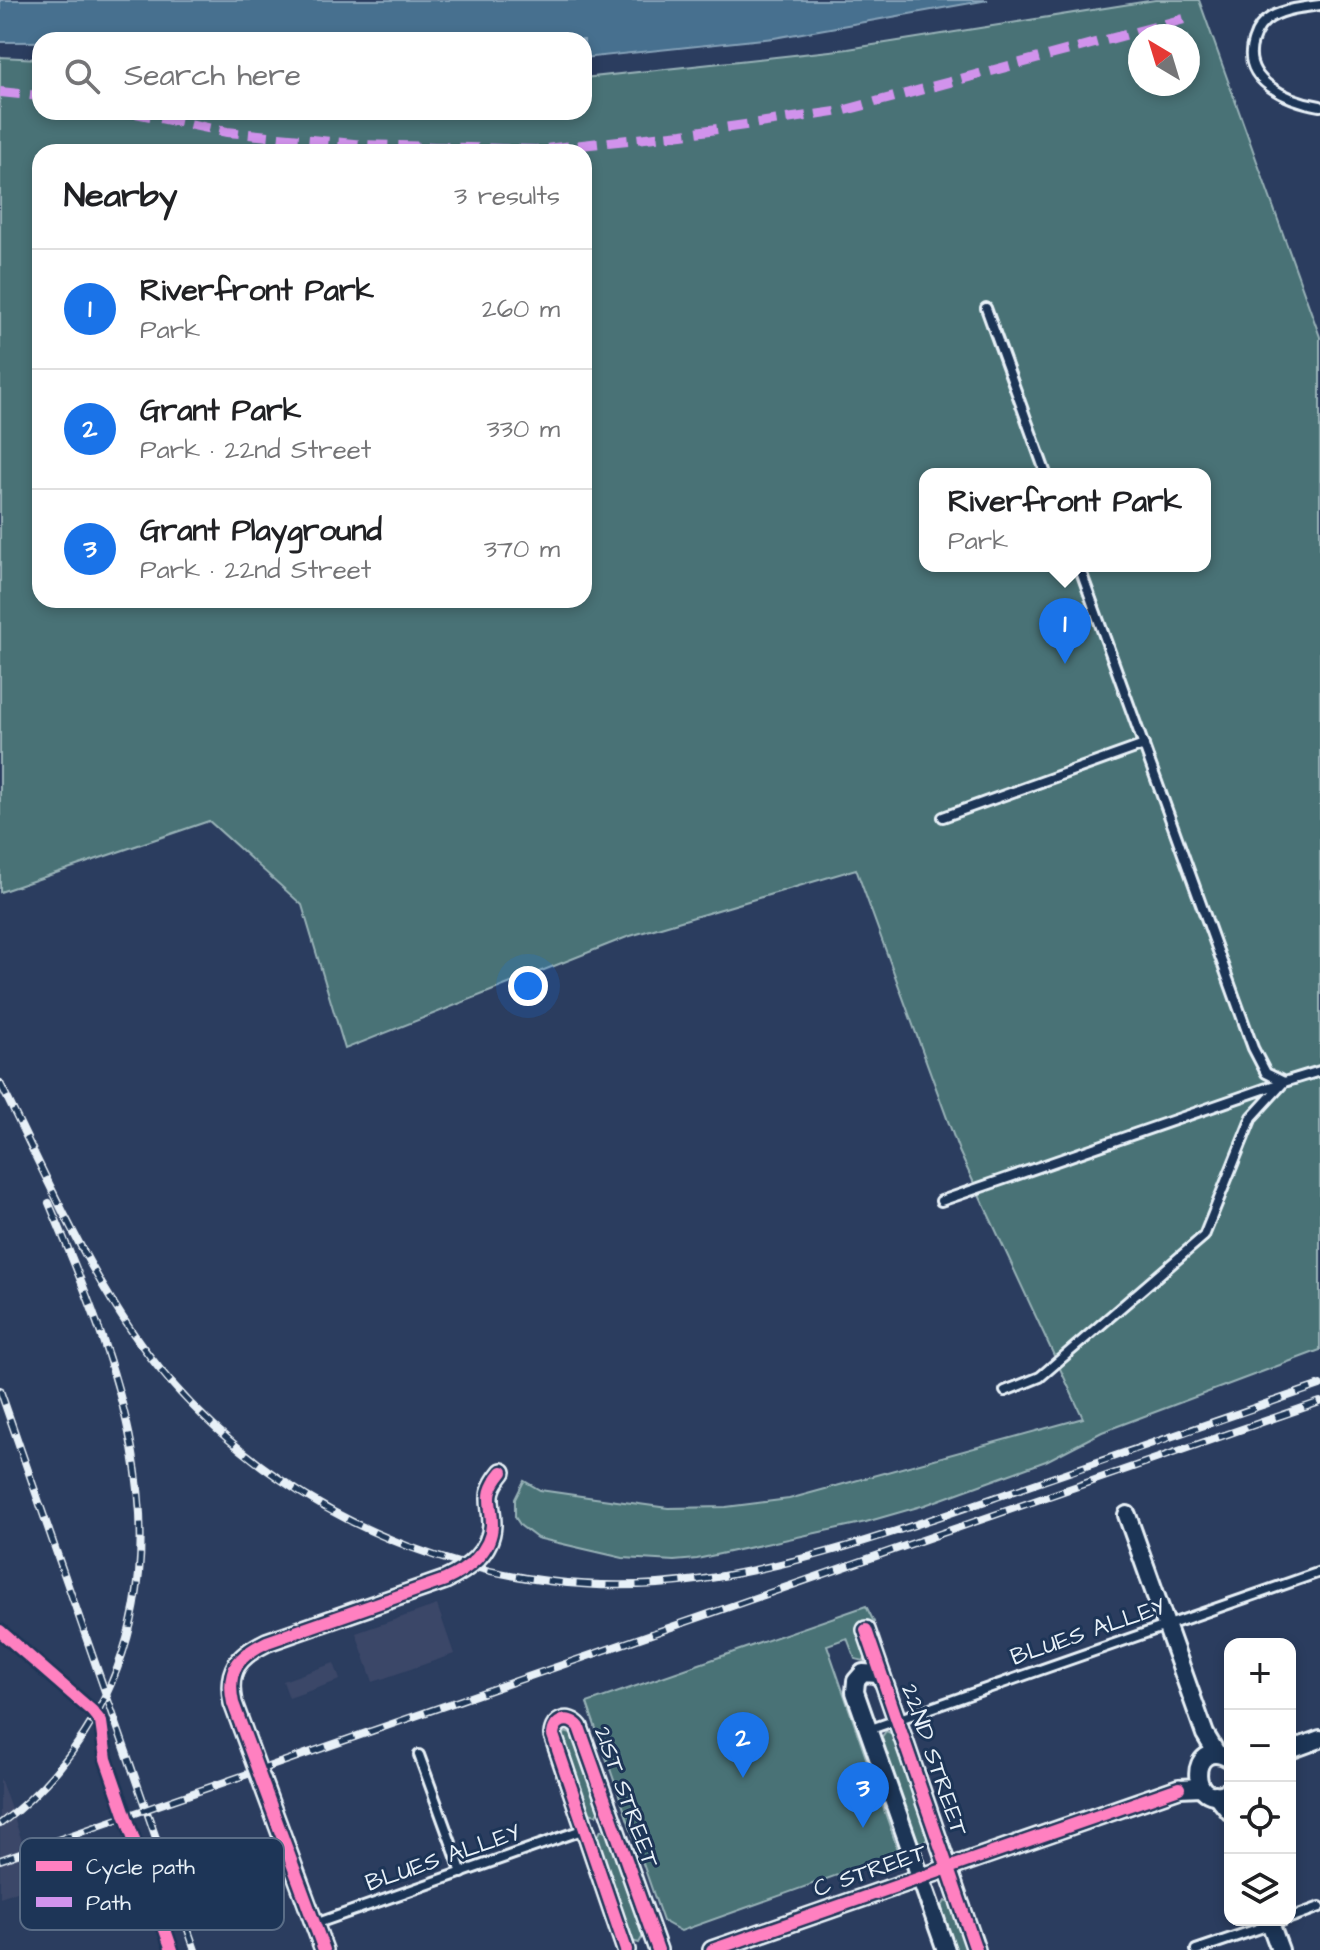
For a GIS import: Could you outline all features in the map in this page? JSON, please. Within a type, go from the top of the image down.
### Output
[{"type":"street","points":[[324,1950],[233,1703],[230,1680],[237,1663],[252,1649],[445,1580],[469,1567],[485,1548],[490,1535],[492,1525],[488,1498],[493,1483],[502,1472]]},
{"type":"street","points":[[1127,1515],[1205,1734],[1213,1774],[1224,1799]]},
{"type":"street","name":"22ND STREET","points":[[866,1630],[976,1950]]},
{"type":"street","points":[[884,1682],[878,1674],[863,1673],[856,1681],[855,1692],[946,1950]]},
{"type":"street","name":"21ST STREET","points":[[626,1950],[553,1735],[555,1726],[562,1720],[571,1721],[579,1727],[658,1950]]},
{"type":"street","points":[[1296,1748],[1320,1739]]},
{"type":"street","name":"C STREET","points":[[712,1950],[1213,1774]]},
{"type":"street","points":[[585,1829],[612,1820]]},
{"type":"street","points":[[1275,1926],[1280,1950]]},
{"type":"lane","points":[[1320,5],[1289,10],[1266,20],[1254,38],[1250,62],[1261,80],[1272,88],[1291,98],[1320,106]]},
{"type":"lane","points":[[986,308],[1044,468]]},
{"type":"lane","points":[[1081,572],[1253,1048],[1266,1073],[1284,1082]]},
{"type":"lane","points":[[943,817],[1144,745]]},
{"type":"lane","points":[[941,1201],[1320,1071]]},
{"type":"lane","points":[[1005,1391],[1040,1377],[1204,1236],[1252,1117],[1284,1082]]},
{"type":"lane","name":"BLUES ALLEY","points":[[868,1730],[1320,1572]]},
{"type":"lane","points":[[419,1755],[462,1873]]},
{"type":"lane","name":"BLUES ALLEY","points":[[315,1924],[585,1829]]},
{"type":"lane","points":[[1296,1916],[1320,1907]]},
{"type":"lane","points":[[1196,1950],[1261,1926]]},
{"type":"shaded area","points":[[0,0],[988,0],[774,38],[592,57],[592,32],[32,32],[32,42],[0,42]]},
{"type":"shaded area","points":[[437,1605],[454,1654],[373,1682],[356,1633]]},
{"type":"shaded area","points":[[334,1663],[340,1680],[289,1698],[283,1681]]},
{"type":"shaded area","points":[[0,1778],[21,1838],[20,1890],[0,1897]]},
{"type":"green space","points":[[1155,0],[1199,0],[1320,337],[1320,1350],[1102,1432],[1046,1461],[925,1505],[866,1522],[697,1559],[674,1561],[623,1558],[537,1538],[515,1517],[515,1499],[524,1481],[540,1490],[668,1508],[726,1507],[789,1499],[1083,1418],[959,1151],[856,869],[627,937],[345,1049],[302,905],[209,821],[0,892],[0,57],[32,59],[32,120],[592,120],[592,77],[848,49]]},
{"type":"green space","points":[[866,1606],[874,1622],[857,1628],[866,1655],[864,1661],[855,1659],[847,1638],[827,1645],[899,1853],[681,1931],[663,1921],[587,1703]]},
{"type":"green space","points":[[886,1731],[893,1734],[928,1837],[924,1843],[917,1841],[881,1738]]},
{"type":"green space","points":[[565,1732],[574,1735],[599,1809],[596,1815],[589,1813],[562,1739]]},
{"type":"green space","points":[[601,1830],[608,1833],[643,1936],[639,1943],[632,1941],[597,1838]]},
{"type":"green space","points":[[945,1901],[952,1904],[968,1950],[955,1950],[941,1908]]},
{"type":"railway","points":[[0,1083],[76,1237],[119,1312],[169,1380],[221,1433],[279,1478],[342,1516],[408,1546],[478,1568],[550,1581],[623,1585],[697,1580],[777,1565],[896,1531],[1320,1385]]},
{"type":"railway","points":[[0,1824],[31,1798],[84,1735],[104,1699],[128,1637],[139,1574],[140,1511],[132,1448],[117,1386],[97,1324],[49,1203]]},
{"type":"railway","points":[[0,1390],[156,1838]]},
{"type":"railway","points":[[63,1838],[1320,1402]]},
{"type":"railway","points":[[0,1860],[20,1853]]},
{"type":"railway","points":[[188,1930],[195,1950]]},
{"type":"marked path","points":[[591,144],[842,111],[1188,18]]},
{"type":"marked path","points":[[0,92],[32,95]]},
{"type":"marked path","points":[[169,120],[227,132],[353,144]]},
{"type":"cycle path","points":[[283,1838],[233,1703],[231,1682],[236,1665],[248,1653],[267,1642],[445,1580],[461,1571],[482,1552],[491,1535],[490,1492],[502,1472]]},
{"type":"cycle path","points":[[866,1630],[976,1950]]},
{"type":"cycle path","points":[[0,1631],[101,1722],[106,1759],[133,1838]]},
{"type":"cycle path","points":[[626,1950],[553,1735],[556,1726],[563,1721],[571,1721],[579,1727],[658,1950]]},
{"type":"cycle path","points":[[712,1950],[1179,1788]]},
{"type":"cycle path","points":[[284,1841],[324,1950]]},
{"type":"cycle path","points":[[165,1930],[172,1950]]},
{"type":"place","name":"Riverfront Park","points":[[1065,664]]},
{"type":"place","name":"Grant Park","points":[[743,1778]]},
{"type":"place","name":"Grant Playground","points":[[863,1828]]}]
